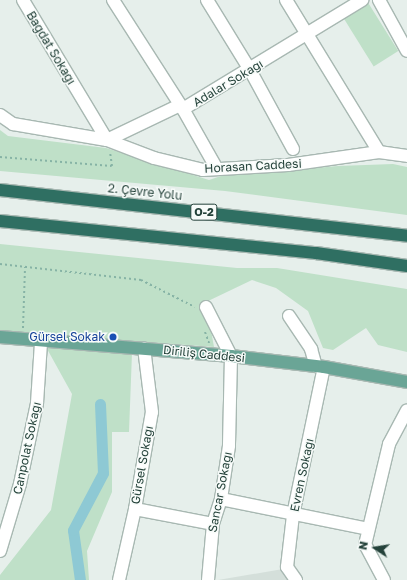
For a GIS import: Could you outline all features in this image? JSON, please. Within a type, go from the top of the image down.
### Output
[{"type":"highway","name":"2. Çevre Yolu","points":[[0,190],[407,236]]},
{"type":"highway","points":[[0,221],[316,253],[407,266]]},
{"type":"main road","name":"Diriliş Caddesi","points":[[0,337],[40,342],[144,348],[214,356],[231,356],[320,367],[407,382]]},
{"type":"street","name":"Bağdat Sokağı","points":[[23,0],[107,140]]},
{"type":"street","name":"Adalar Sokağı","points":[[113,0],[182,107],[250,70],[362,0]]},
{"type":"street","points":[[207,0],[250,70],[293,149]]},
{"type":"street","points":[[286,0],[379,152]]},
{"type":"street","points":[[379,0],[407,51]]},
{"type":"street","points":[[107,140],[182,107],[217,169]]},
{"type":"street","name":"Horasan Caddesi","points":[[0,115],[13,124],[107,140],[154,158],[203,170],[288,165],[379,152],[407,156]]},
{"type":"street","points":[[202,310],[231,356]]},
{"type":"street","points":[[289,316],[311,349],[320,367]]},
{"type":"street","name":"Canpolat Sokağı","points":[[0,551],[20,484],[37,403],[40,342]]},
{"type":"street","name":"Gürsel Sokağı","points":[[118,580],[135,509],[152,412],[144,348]]},
{"type":"street","name":"Sancar Sokağı","points":[[208,580],[213,524],[221,499],[229,446],[231,356]]},
{"type":"street","name":"Evren Sokağı","points":[[296,580],[286,567],[293,515],[320,367]]},
{"type":"street","points":[[384,580],[365,545],[388,444],[407,410]]},
{"type":"street","points":[[221,499],[293,515],[368,529]]},
{"type":"street","points":[[135,509],[213,524]]},
{"type":"path","points":[[0,158],[112,166],[107,140]]},
{"type":"path","points":[[0,264],[140,280],[202,310]]},
{"type":"path","points":[[22,340],[25,267]]},
{"type":"path","points":[[203,328],[214,356]]},
{"type":"shaded area","points":[[283,569],[290,580],[218,580]]},
{"type":"green space","points":[[367,1],[398,51],[374,66],[342,16]]},
{"type":"green space","points":[[0,130],[8,136],[106,148],[209,180],[221,176],[338,166],[393,164],[407,167],[407,215],[225,191],[0,171]]},
{"type":"green space","points":[[0,244],[237,268],[277,268],[407,289],[407,352],[378,345],[366,328],[333,350],[323,348],[308,311],[276,288],[252,280],[206,302],[214,347],[0,331]]},
{"type":"green space","points":[[46,347],[132,353],[129,432],[112,432],[112,492],[87,551],[89,580],[0,580],[0,575],[51,510],[72,394]]},
{"type":"waterway","points":[[80,580],[73,530],[103,473],[100,404]]},
{"type":"place","name":"Gürsel Sokak","points":[[113,337]]}]
